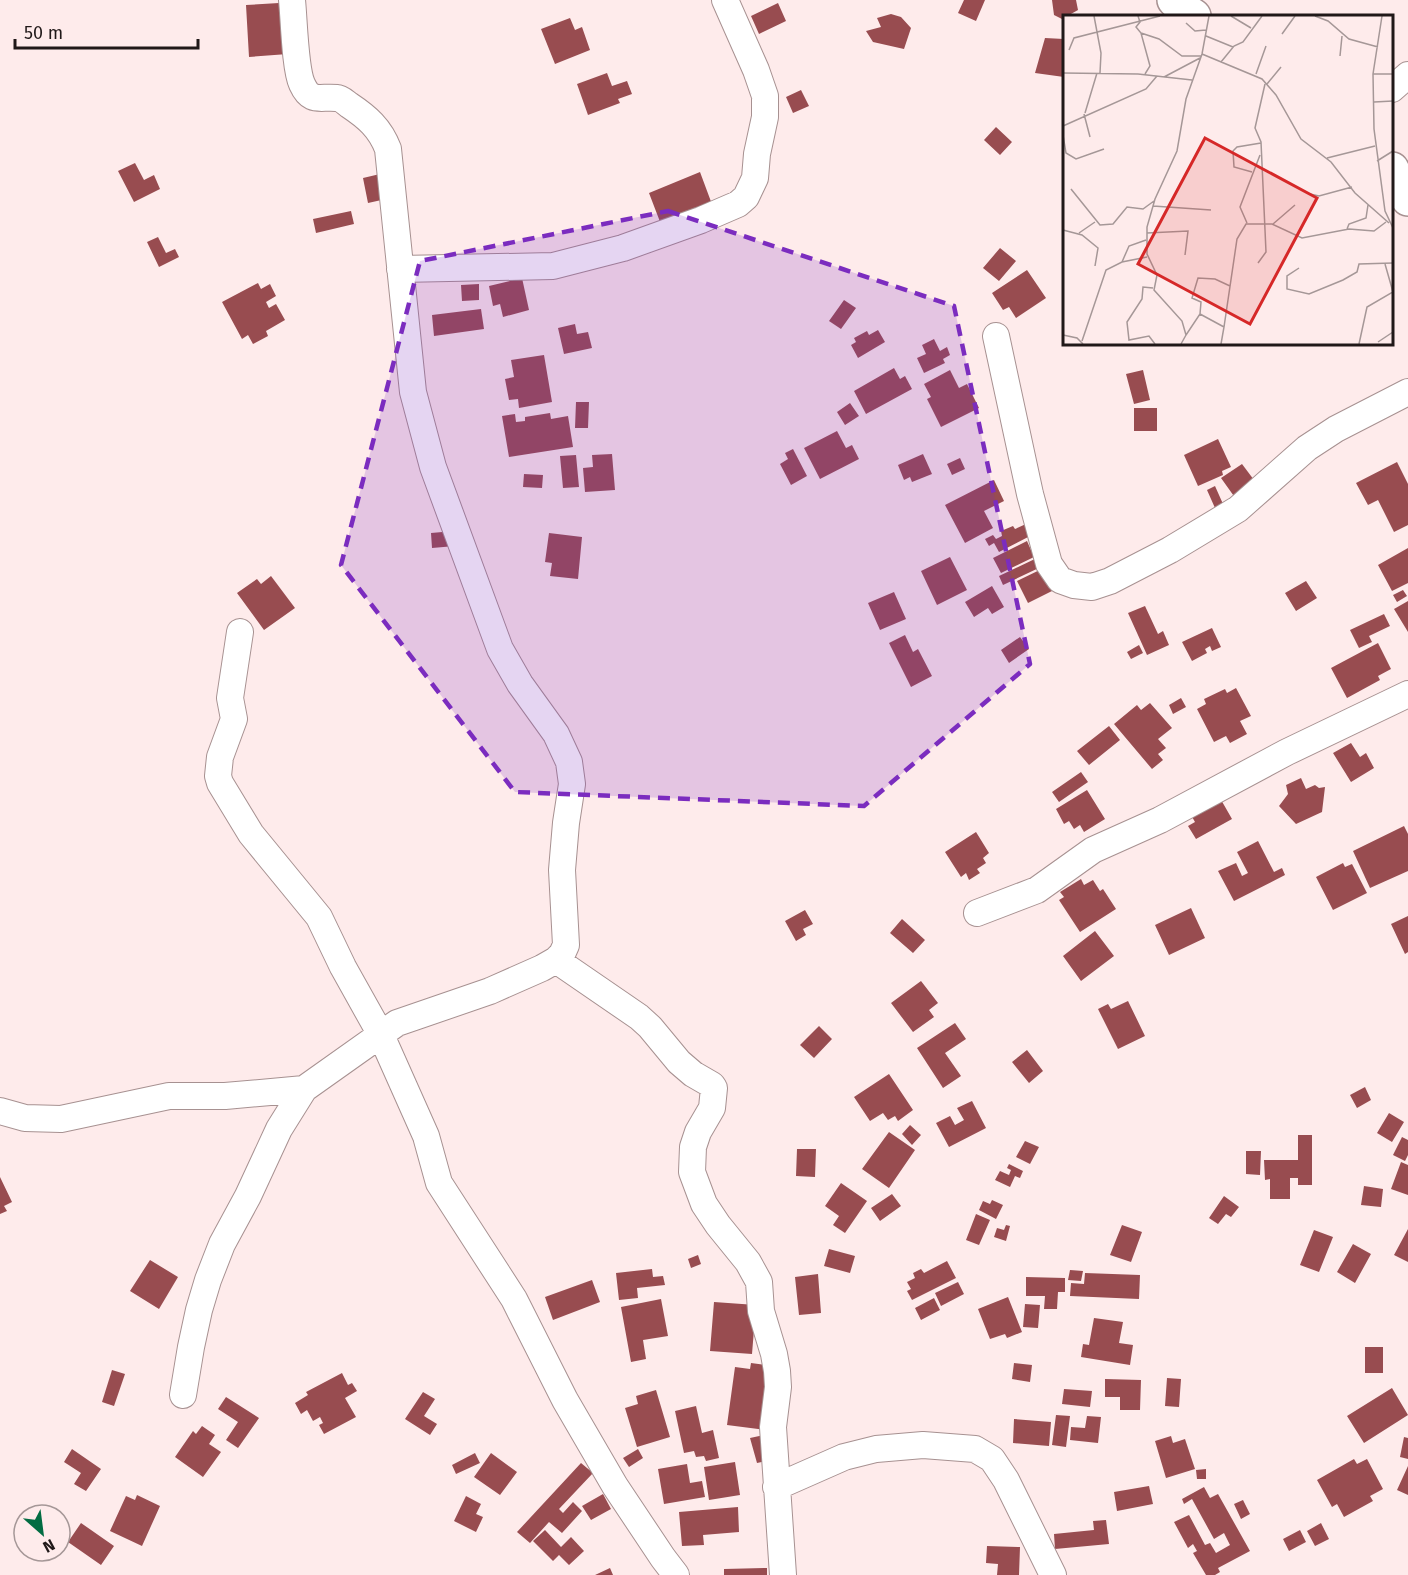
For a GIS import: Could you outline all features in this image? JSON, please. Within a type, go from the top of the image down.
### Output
[{"type":"street","points":[[183,1395],[190,1347],[199,1310],[218,1253],[279,1129],[304,1089],[397,1023],[490,991],[556,960],[566,945],[562,870],[572,784],[570,762],[556,734],[520,684],[500,649],[433,467],[413,392],[388,149],[384,138],[375,124],[338,98],[318,99],[308,94],[299,76],[292,0]]},
{"type":"street","points":[[400,269],[553,266],[623,248],[738,204],[746,197],[755,178],[765,117],[765,96],[725,0]]},
{"type":"street","points":[[1174,0],[1192,15]]},
{"type":"street","points":[[1393,88],[1408,75]]},
{"type":"street","points":[[1393,171],[1408,199]]},
{"type":"street","points":[[996,336],[1029,494],[1049,564],[1060,580],[1074,585],[1092,587],[1110,581],[1170,550],[1238,509],[1307,448],[1336,429],[1408,392]]},
{"type":"street","points":[[240,632],[230,698],[234,718],[220,757],[218,776],[220,783],[251,834],[319,917],[343,967],[381,1035],[426,1136],[439,1183],[514,1299],[565,1400],[615,1486],[676,1575]]},
{"type":"street","points":[[977,913],[1037,890],[1093,850],[1160,820],[1287,752],[1408,694]]},
{"type":"street","points":[[556,960],[639,1017],[679,1062],[714,1088],[712,1108],[698,1132],[693,1148],[692,1172],[704,1204],[748,1262],[759,1282],[761,1311],[777,1371],[778,1387],[773,1427],[783,1575]]},
{"type":"street","points":[[0,1111],[25,1118],[62,1119],[169,1096],[225,1096],[304,1089]]},
{"type":"street","points":[[776,1487],[844,1457],[876,1449],[922,1445],[975,1449],[992,1459],[1006,1480],[1053,1575]]},
{"type":"highlighted area","points":[[668,211],[954,306],[1030,664],[864,806],[515,792],[341,565],[420,261]]},
{"type":"building","points":[[964,0],[985,0],[976,21],[958,13]]},
{"type":"building","points":[[1052,0],[1076,0],[1078,10],[1069,15],[1063,15],[1062,19],[1054,15]]},
{"type":"building","points":[[279,3],[281,32],[286,32],[288,54],[249,57],[246,5]]},
{"type":"building","points":[[778,3],[786,21],[759,34],[751,16]]},
{"type":"building","points":[[891,14],[901,17],[911,28],[904,49],[873,42],[866,31],[881,27],[877,18]]},
{"type":"building","points":[[570,18],[575,30],[582,27],[590,50],[555,64],[541,29]]},
{"type":"building","points":[[1045,38],[1063,39],[1063,77],[1035,73]]},
{"type":"building","points":[[607,73],[612,86],[627,81],[632,94],[618,99],[620,103],[588,115],[577,84]]},
{"type":"building","points":[[801,90],[809,106],[793,113],[786,97]]},
{"type":"building","points":[[996,127],[1012,142],[1000,155],[984,140]]},
{"type":"building","points":[[135,163],[144,180],[154,175],[160,189],[134,202],[118,171]]},
{"type":"building","points":[[700,172],[713,207],[662,227],[649,193]]},
{"type":"building","points":[[380,174],[386,199],[368,203],[363,178]]},
{"type":"building","points":[[351,211],[354,224],[316,233],[313,219]]},
{"type":"building","points":[[158,237],[166,253],[175,249],[179,257],[159,267],[147,242]]},
{"type":"building","points":[[1000,248],[1016,261],[999,281],[983,268]]},
{"type":"building","points":[[1027,270],[1046,298],[1016,318],[1009,307],[1003,310],[992,293]]},
{"type":"building","points":[[522,278],[529,310],[503,317],[500,304],[493,306],[489,286]]},
{"type":"building","points":[[258,283],[261,289],[270,284],[276,296],[266,302],[269,308],[276,304],[285,320],[266,331],[268,336],[253,344],[248,335],[242,339],[222,302]]},
{"type":"building","points":[[479,284],[479,300],[462,301],[461,285]]},
{"type":"building","points":[[844,300],[856,308],[841,329],[829,321]]},
{"type":"building","points":[[481,309],[484,329],[434,336],[432,315]]},
{"type":"building","points":[[575,324],[577,334],[588,332],[592,348],[564,354],[558,328]]},
{"type":"building","points":[[878,330],[885,342],[858,358],[851,345],[856,342],[854,338],[867,331],[869,335]]},
{"type":"building","points":[[934,339],[940,351],[947,347],[950,355],[943,359],[945,363],[924,373],[917,358],[926,354],[922,345]]},
{"type":"building","points":[[544,355],[552,402],[519,408],[518,399],[509,400],[505,379],[514,377],[511,360]]},
{"type":"building","points":[[894,368],[900,379],[905,376],[912,389],[866,414],[854,391]]},
{"type":"building","points":[[950,370],[959,388],[967,384],[979,408],[941,427],[927,399],[931,397],[924,384]]},
{"type":"building","points":[[1143,370],[1150,400],[1134,404],[1126,374]]},
{"type":"building","points":[[576,402],[589,402],[588,428],[575,428]]},
{"type":"building","points":[[850,403],[859,416],[845,425],[837,412]]},
{"type":"building","points":[[1134,408],[1157,408],[1157,431],[1134,431]]},
{"type":"building","points":[[550,413],[551,419],[568,416],[573,447],[509,457],[502,416],[515,414],[516,422],[525,421],[525,417]]},
{"type":"building","points":[[837,431],[846,448],[852,445],[859,459],[820,479],[804,448]]},
{"type":"building","points":[[1218,439],[1231,467],[1222,471],[1223,475],[1198,486],[1184,455]]},
{"type":"building","points":[[793,449],[807,476],[791,485],[780,464],[788,459],[785,453]]},
{"type":"building","points":[[612,454],[615,490],[585,492],[583,468],[593,467],[592,455]]},
{"type":"building","points":[[923,454],[932,474],[912,482],[910,477],[904,480],[898,465]]},
{"type":"building","points":[[576,455],[579,487],[563,488],[560,456]]},
{"type":"building","points":[[960,458],[965,469],[952,475],[947,464]]},
{"type":"building","points":[[1397,462],[1408,484],[1408,525],[1394,532],[1378,500],[1368,505],[1356,483]]},
{"type":"building","points":[[1242,464],[1257,484],[1236,499],[1221,478]]},
{"type":"building","points":[[524,474],[543,475],[542,488],[523,487]]},
{"type":"building","points":[[994,480],[1004,501],[984,511],[993,528],[965,543],[945,505]]},
{"type":"building","points":[[1215,486],[1223,504],[1215,508],[1207,490]]},
{"type":"building","points":[[1026,524],[1032,535],[999,552],[994,543],[989,546],[985,539],[993,535],[996,539],[1002,536],[1001,531],[1013,526],[1015,529]]},
{"type":"building","points":[[454,531],[455,546],[432,548],[431,533]]},
{"type":"building","points":[[549,533],[582,537],[578,579],[550,576],[552,563],[545,562]]},
{"type":"building","points":[[1027,541],[1034,557],[1001,573],[993,558]]},
{"type":"building","points":[[1408,548],[1408,583],[1392,591],[1378,565]]},
{"type":"building","points":[[950,557],[967,590],[937,605],[921,571]]},
{"type":"building","points":[[1039,557],[1043,566],[1003,585],[999,576]]},
{"type":"building","points":[[1050,565],[1060,587],[1028,603],[1017,581]]},
{"type":"building","points":[[271,576],[295,608],[264,630],[237,593],[257,579],[261,584]]},
{"type":"building","points":[[1306,581],[1317,598],[1296,611],[1285,593]]},
{"type":"building","points":[[992,586],[1004,607],[992,614],[988,608],[974,617],[965,602]]},
{"type":"building","points":[[1403,590],[1407,596],[1397,602],[1393,595]]},
{"type":"building","points":[[894,592],[906,619],[880,630],[868,603]]},
{"type":"building","points":[[1408,601],[1408,632],[1394,609]]},
{"type":"building","points":[[1145,606],[1158,634],[1163,631],[1169,645],[1147,655],[1128,613]]},
{"type":"building","points":[[1384,614],[1390,626],[1369,636],[1372,642],[1359,648],[1350,630]]},
{"type":"building","points":[[1212,628],[1221,647],[1212,651],[1210,646],[1205,649],[1207,653],[1192,661],[1182,642]]},
{"type":"building","points":[[905,635],[913,652],[918,649],[932,676],[911,687],[889,643]]},
{"type":"building","points":[[1020,637],[1029,649],[1009,663],[1001,650]]},
{"type":"building","points":[[1378,643],[1391,669],[1378,676],[1380,680],[1347,698],[1331,668]]},
{"type":"building","points":[[1139,645],[1143,653],[1131,659],[1127,652]]},
{"type":"building","points":[[1236,688],[1251,716],[1240,721],[1247,734],[1230,743],[1226,736],[1214,742],[1197,709],[1206,704],[1204,699],[1225,689],[1227,693]]},
{"type":"building","points":[[1181,698],[1186,707],[1173,714],[1169,705]]},
{"type":"building","points":[[1150,703],[1172,728],[1158,739],[1166,748],[1158,754],[1163,760],[1152,769],[1114,724],[1137,705],[1141,710]]},
{"type":"building","points":[[1109,726],[1120,740],[1089,765],[1077,751]]},
{"type":"building","points":[[1351,743],[1360,757],[1366,753],[1374,768],[1351,782],[1333,753]]},
{"type":"building","points":[[1081,772],[1088,782],[1059,802],[1052,792]]},
{"type":"building","points":[[1301,778],[1306,789],[1315,785],[1319,788],[1325,787],[1322,812],[1296,824],[1279,806],[1288,794],[1286,785]]},
{"type":"building","points":[[1087,790],[1105,819],[1084,832],[1080,825],[1074,829],[1069,821],[1064,824],[1056,809]]},
{"type":"building","points":[[1220,798],[1232,819],[1196,839],[1188,826],[1195,822],[1191,815]]},
{"type":"building","points":[[1404,826],[1408,834],[1408,871],[1370,888],[1353,851]]},
{"type":"building","points":[[976,832],[989,853],[983,858],[986,863],[977,869],[980,873],[969,880],[966,873],[961,877],[945,852]]},
{"type":"building","points":[[1258,841],[1274,872],[1282,868],[1285,875],[1234,901],[1218,871],[1236,863],[1242,876],[1248,873],[1237,852]]},
{"type":"building","points":[[1343,863],[1345,867],[1352,864],[1367,893],[1333,910],[1316,877]]},
{"type":"building","points":[[1081,879],[1084,885],[1093,880],[1100,891],[1103,889],[1116,909],[1080,932],[1059,900],[1064,897],[1060,892]]},
{"type":"building","points":[[1191,908],[1205,938],[1169,955],[1155,925]]},
{"type":"building","points":[[805,910],[813,924],[803,929],[806,935],[796,941],[785,921]]},
{"type":"building","points":[[1408,916],[1408,952],[1405,954],[1391,924]]},
{"type":"building","points":[[902,919],[925,940],[913,953],[890,933]]},
{"type":"building","points":[[1095,931],[1114,956],[1081,981],[1063,956]]},
{"type":"building","points":[[921,981],[938,1003],[929,1010],[934,1017],[913,1032],[891,1003]]},
{"type":"building","points":[[1128,1001],[1145,1036],[1118,1049],[1098,1009],[1108,1004],[1111,1009]]},
{"type":"building","points":[[955,1023],[966,1039],[945,1053],[961,1076],[943,1088],[917,1048]]},
{"type":"building","points":[[819,1026],[832,1039],[814,1058],[800,1045]]},
{"type":"building","points":[[1027,1050],[1043,1071],[1029,1083],[1012,1062]]},
{"type":"building","points":[[889,1074],[913,1110],[898,1121],[895,1116],[888,1120],[883,1113],[870,1121],[854,1097]]},
{"type":"building","points":[[1365,1087],[1371,1100],[1357,1108],[1350,1095]]},
{"type":"building","points":[[972,1101],[986,1128],[949,1147],[936,1123],[950,1116],[955,1125],[964,1120],[957,1108]]},
{"type":"building","points":[[1389,1113],[1404,1122],[1392,1142],[1377,1133]]},
{"type":"building","points":[[910,1125],[921,1135],[912,1145],[902,1134]]},
{"type":"building","points":[[889,1132],[915,1150],[889,1188],[862,1169]]},
{"type":"building","points":[[1298,1135],[1312,1135],[1312,1185],[1298,1185],[1298,1178],[1290,1178],[1290,1199],[1270,1199],[1270,1179],[1265,1180],[1264,1160],[1298,1160]]},
{"type":"building","points":[[1402,1137],[1408,1140],[1408,1155],[1405,1161],[1393,1155]]},
{"type":"building","points":[[1025,1141],[1039,1147],[1030,1164],[1016,1157]]},
{"type":"building","points":[[797,1149],[816,1149],[815,1177],[796,1176]]},
{"type":"building","points":[[1246,1151],[1261,1151],[1260,1175],[1246,1174]]},
{"type":"building","points":[[1401,1162],[1408,1165],[1408,1195],[1391,1189]]},
{"type":"building","points":[[1009,1164],[1023,1171],[1020,1178],[1015,1176],[1010,1187],[995,1180],[1000,1171],[1009,1175],[1011,1170],[1007,1168]]},
{"type":"building","points":[[0,1177],[12,1202],[4,1206],[7,1211],[0,1214]]},
{"type":"building","points":[[841,1183],[867,1201],[845,1233],[833,1225],[839,1216],[825,1206]]},
{"type":"building","points":[[1364,1186],[1383,1189],[1381,1207],[1361,1205]]},
{"type":"building","points":[[892,1194],[901,1206],[880,1221],[871,1208]]},
{"type":"building","points":[[1224,1196],[1239,1207],[1231,1217],[1226,1214],[1218,1224],[1209,1218]]},
{"type":"building","points":[[992,1200],[1003,1205],[996,1219],[979,1210],[983,1201],[990,1204]]},
{"type":"building","points":[[976,1214],[990,1220],[979,1245],[966,1240]]},
{"type":"building","points":[[1006,1225],[1010,1226],[1006,1241],[994,1237],[997,1228],[1004,1230]]},
{"type":"building","points":[[1122,1225],[1142,1232],[1131,1262],[1110,1255]]},
{"type":"building","points":[[1408,1229],[1408,1262],[1394,1255]]},
{"type":"building","points":[[1314,1230],[1333,1237],[1319,1272],[1300,1265]]},
{"type":"building","points":[[1353,1244],[1371,1254],[1355,1283],[1337,1272]]},
{"type":"building","points":[[829,1249],[855,1256],[850,1273],[824,1266]]},
{"type":"building","points":[[698,1255],[701,1264],[691,1268],[688,1259]]},
{"type":"building","points":[[150,1260],[178,1277],[159,1309],[130,1291]]},
{"type":"building","points":[[947,1261],[956,1278],[912,1300],[907,1291],[911,1289],[907,1282],[915,1278],[913,1273],[921,1269],[924,1273]]},
{"type":"building","points":[[652,1269],[653,1277],[663,1276],[665,1285],[637,1288],[638,1298],[619,1300],[616,1273]]},
{"type":"building","points":[[1070,1270],[1083,1271],[1081,1281],[1068,1280]]},
{"type":"building","points":[[1085,1273],[1140,1275],[1139,1299],[1070,1296],[1071,1283],[1084,1284]]},
{"type":"building","points":[[818,1274],[821,1313],[799,1315],[795,1277]]},
{"type":"building","points":[[1026,1277],[1065,1278],[1065,1292],[1058,1292],[1057,1309],[1044,1309],[1045,1296],[1026,1296]]},
{"type":"building","points":[[592,1280],[600,1302],[553,1320],[545,1297]]},
{"type":"building","points":[[958,1282],[964,1294],[941,1306],[935,1293]]},
{"type":"building","points":[[1008,1297],[1022,1332],[1007,1338],[1005,1334],[990,1339],[978,1309]]},
{"type":"building","points":[[934,1298],[940,1310],[921,1320],[915,1308]]},
{"type":"building","points":[[661,1299],[668,1336],[643,1340],[646,1359],[631,1362],[621,1307]]},
{"type":"building","points":[[714,1302],[756,1305],[752,1354],[710,1351]]},
{"type":"building","points":[[1025,1304],[1040,1305],[1038,1328],[1023,1327]]},
{"type":"building","points":[[1094,1318],[1123,1322],[1119,1343],[1133,1345],[1130,1365],[1081,1357],[1083,1344],[1089,1345]]},
{"type":"building","points":[[1365,1347],[1383,1347],[1383,1373],[1365,1373]]},
{"type":"building","points":[[751,1363],[774,1366],[765,1430],[727,1425],[735,1367],[750,1369]]},
{"type":"building","points":[[1014,1363],[1032,1365],[1030,1382],[1012,1379]]},
{"type":"building","points":[[112,1370],[125,1374],[114,1406],[102,1402]]},
{"type":"building","points":[[342,1373],[348,1385],[352,1383],[357,1391],[345,1398],[356,1417],[324,1434],[319,1425],[323,1423],[320,1417],[313,1421],[307,1410],[301,1414],[295,1403],[308,1395],[306,1392]]},
{"type":"building","points":[[1167,1378],[1181,1379],[1179,1407],[1165,1406]]},
{"type":"building","points":[[1105,1379],[1141,1380],[1140,1410],[1120,1410],[1120,1397],[1105,1397]]},
{"type":"building","points":[[1392,1388],[1408,1415],[1364,1443],[1347,1416]]},
{"type":"building","points":[[1064,1389],[1092,1391],[1090,1407],[1062,1404]]},
{"type":"building","points":[[656,1390],[670,1437],[637,1447],[625,1408],[638,1404],[636,1396]]},
{"type":"building","points":[[423,1392],[435,1399],[424,1416],[437,1424],[430,1435],[405,1419]]},
{"type":"building","points":[[226,1397],[259,1418],[238,1448],[226,1440],[238,1422],[218,1409]]},
{"type":"building","points":[[696,1406],[702,1433],[713,1430],[719,1458],[706,1461],[704,1456],[696,1457],[694,1451],[684,1453],[675,1411]]},
{"type":"building","points":[[1056,1415],[1070,1416],[1066,1447],[1052,1445]]},
{"type":"building","points":[[1087,1416],[1101,1417],[1098,1443],[1070,1440],[1071,1427],[1085,1428]]},
{"type":"building","points":[[1014,1419],[1051,1422],[1049,1446],[1013,1443]]},
{"type":"building","points":[[202,1426],[215,1435],[209,1444],[221,1452],[203,1477],[175,1457],[193,1431],[196,1434]]},
{"type":"building","points":[[764,1435],[771,1460],[757,1463],[750,1438]]},
{"type":"building","points":[[1171,1436],[1173,1443],[1185,1439],[1195,1469],[1166,1478],[1155,1441]]},
{"type":"building","points":[[1404,1437],[1408,1438],[1408,1459],[1400,1457]]},
{"type":"building","points":[[72,1449],[101,1469],[86,1491],[74,1484],[81,1473],[64,1462]]},
{"type":"building","points":[[638,1449],[643,1458],[629,1467],[623,1458]]},
{"type":"building","points":[[475,1453],[480,1463],[456,1474],[452,1465]]},
{"type":"building","points":[[491,1453],[517,1472],[500,1495],[474,1477]]},
{"type":"building","points":[[1354,1459],[1357,1464],[1367,1459],[1383,1489],[1370,1496],[1373,1501],[1344,1517],[1337,1504],[1332,1507],[1317,1480]]},
{"type":"building","points":[[735,1462],[740,1495],[709,1500],[704,1467]]},
{"type":"building","points":[[581,1463],[593,1473],[559,1509],[563,1513],[573,1502],[582,1511],[562,1533],[549,1522],[530,1543],[517,1532]]},
{"type":"building","points":[[687,1464],[690,1483],[702,1481],[705,1497],[664,1504],[658,1469]]},
{"type":"building","points":[[1408,1466],[1408,1495],[1397,1490]]},
{"type":"building","points":[[1206,1469],[1206,1479],[1197,1479],[1196,1470]]},
{"type":"building","points":[[1149,1486],[1153,1504],[1117,1511],[1114,1492]]},
{"type":"building","points":[[1204,1487],[1210,1498],[1218,1494],[1250,1551],[1218,1568],[1220,1572],[1215,1575],[1206,1575],[1193,1553],[1197,1551],[1193,1544],[1188,1548],[1174,1522],[1189,1515],[1205,1545],[1210,1543],[1216,1553],[1230,1545],[1224,1533],[1214,1539],[1192,1499],[1184,1504],[1182,1499]]},
{"type":"building","points":[[603,1494],[611,1509],[591,1520],[582,1506]]},
{"type":"building","points":[[137,1495],[160,1506],[142,1546],[110,1531],[126,1496],[135,1500]]},
{"type":"building","points":[[466,1496],[481,1504],[476,1514],[483,1517],[476,1532],[454,1521]]},
{"type":"building","points":[[1243,1500],[1250,1514],[1241,1519],[1234,1504]]},
{"type":"building","points":[[738,1507],[739,1532],[703,1535],[704,1545],[682,1546],[679,1512]]},
{"type":"building","points":[[1106,1520],[1109,1544],[1055,1549],[1054,1534],[1094,1530],[1093,1521]]},
{"type":"building","points":[[81,1523],[114,1546],[101,1565],[72,1545],[72,1536]]},
{"type":"building","points":[[1321,1523],[1329,1539],[1315,1546],[1307,1531]]},
{"type":"building","points":[[545,1530],[561,1547],[571,1537],[584,1551],[569,1565],[559,1555],[553,1561],[533,1541]]},
{"type":"building","points":[[1300,1530],[1306,1542],[1289,1551],[1283,1539]]},
{"type":"building","points":[[987,1546],[1020,1547],[1019,1575],[997,1575],[998,1564],[986,1563]]},
{"type":"building","points":[[610,1568],[613,1575],[595,1575]]},
{"type":"building","points":[[767,1568],[767,1575],[724,1575],[724,1569]]}]
